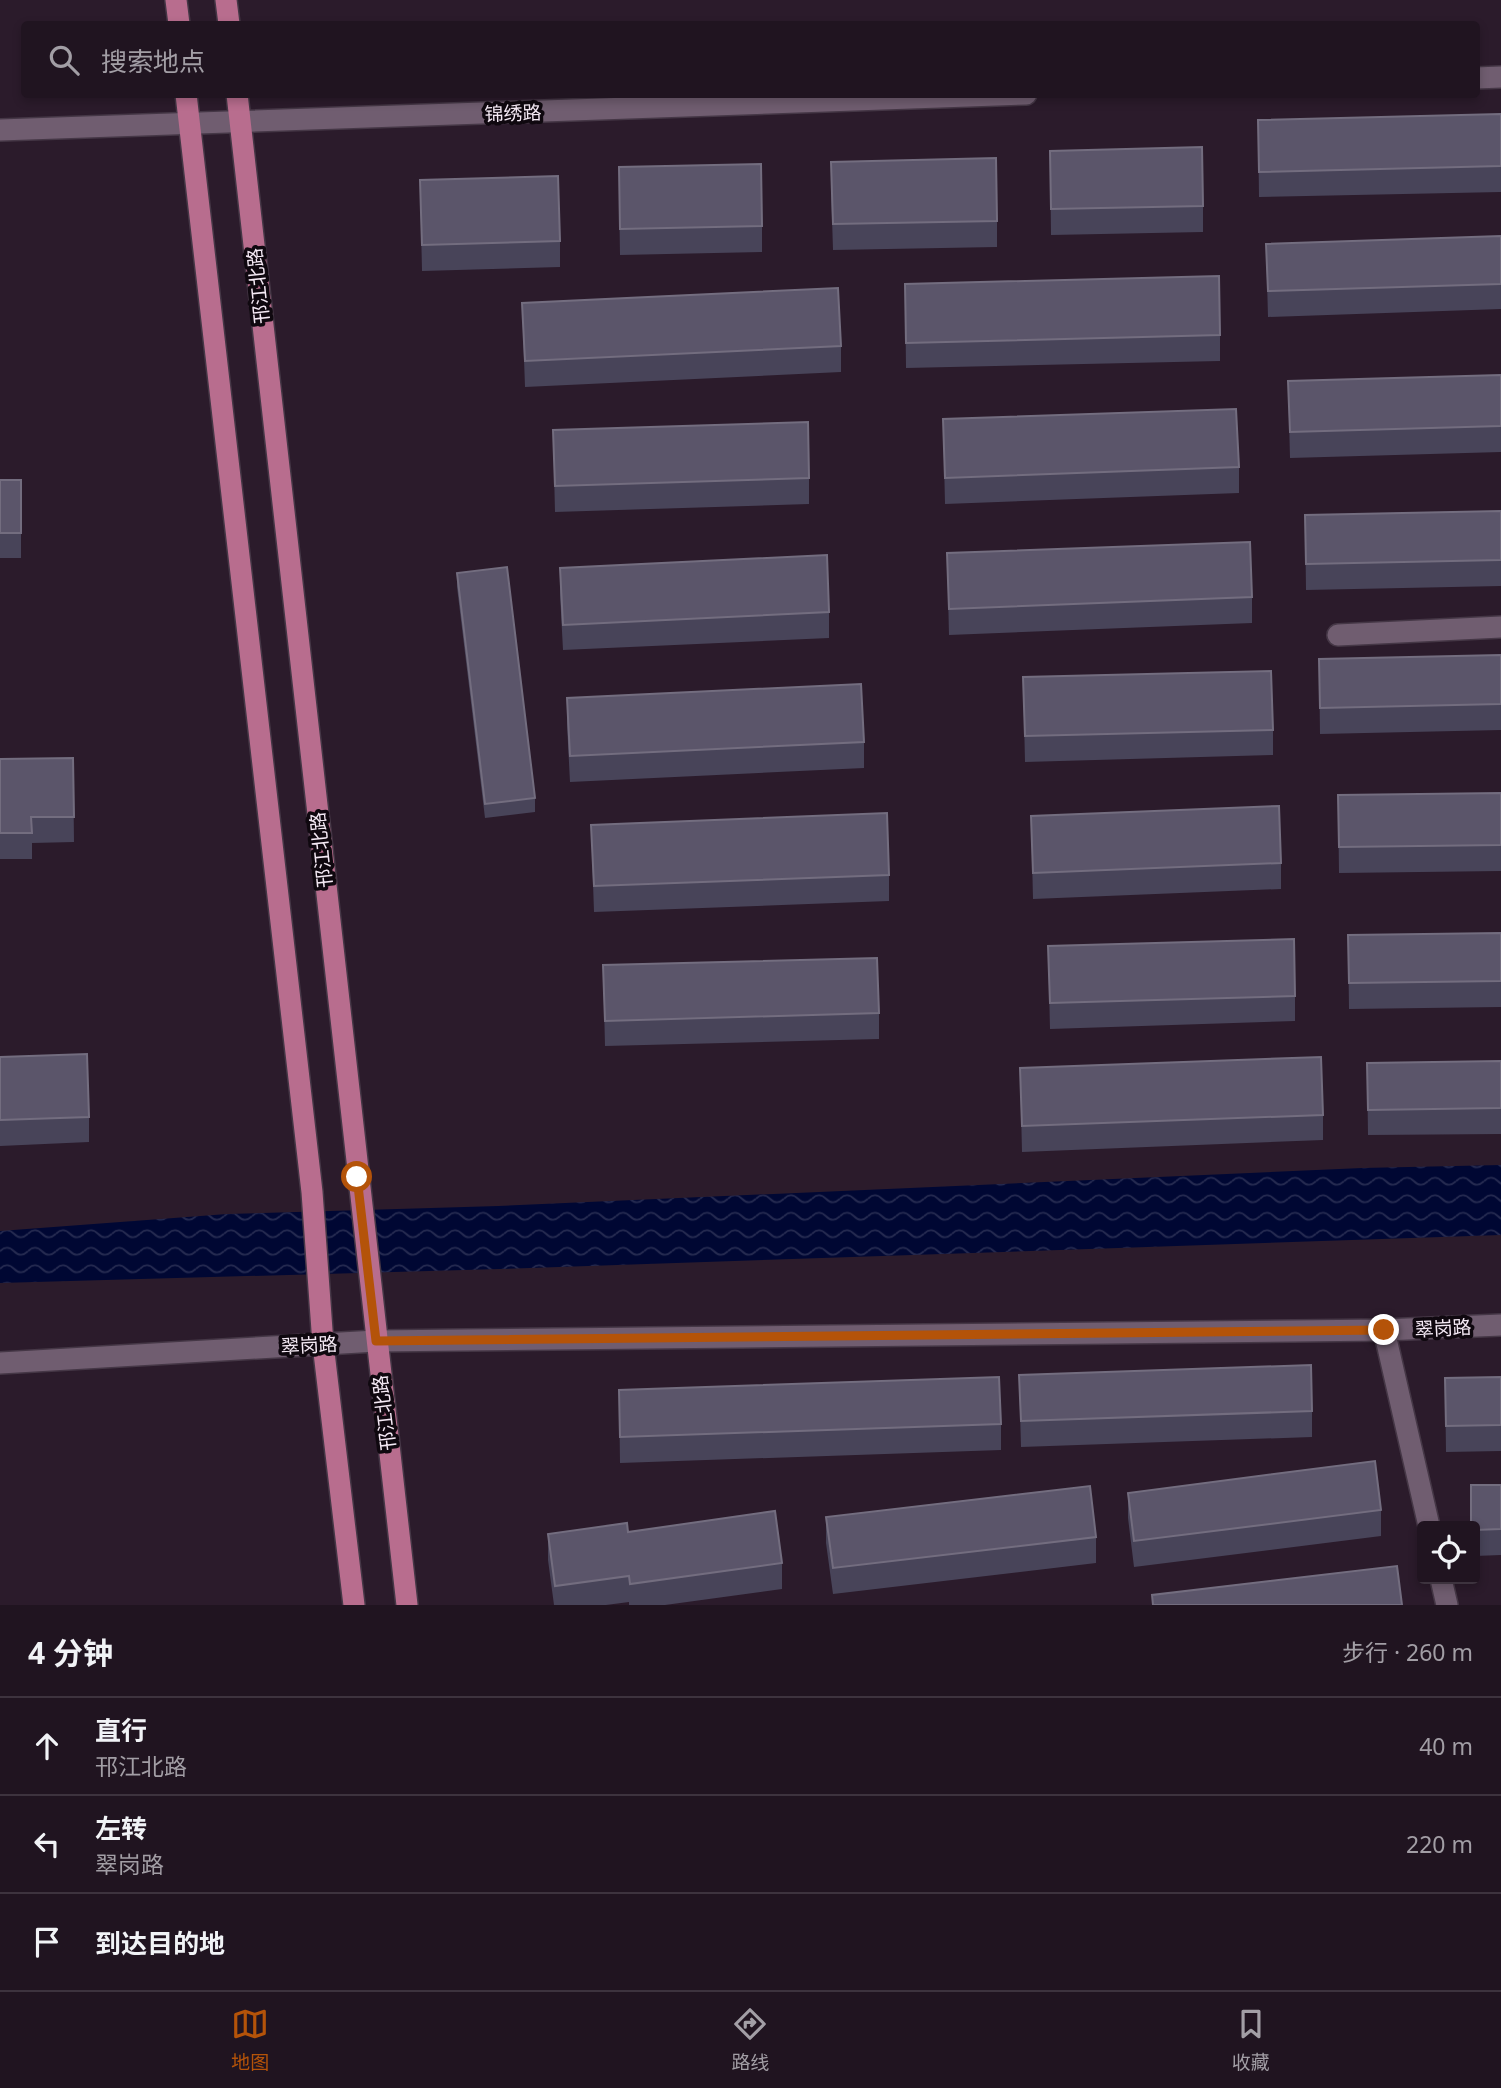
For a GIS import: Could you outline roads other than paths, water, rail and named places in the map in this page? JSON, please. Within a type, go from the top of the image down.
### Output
[{"type":"main road","points":[[176,0],[179,21]]},
{"type":"main road","points":[[226,0],[229,21]]},
{"type":"main road","points":[[187,98],[312,1192],[323,1344],[354,1605]]},
{"type":"main road","name":"邗江北路","points":[[237,98],[369,1287],[407,1605]]},
{"type":"street","points":[[1480,78],[1501,77]]},
{"type":"street","name":"锦绣路","points":[[0,130],[918,98]]},
{"type":"street","points":[[1338,635],[1501,626]]},
{"type":"street","name":"翠岗路","points":[[0,1363],[376,1341],[1384,1330],[1501,1325]]},
{"type":"street","points":[[1384,1330],[1428,1521]]},
{"type":"street","points":[[1442,1584],[1447,1605]]},
{"type":"water","points":[[1501,1165],[1501,1235],[0,1283],[0,1231],[227,1214],[498,1206],[1362,1168]]}]
